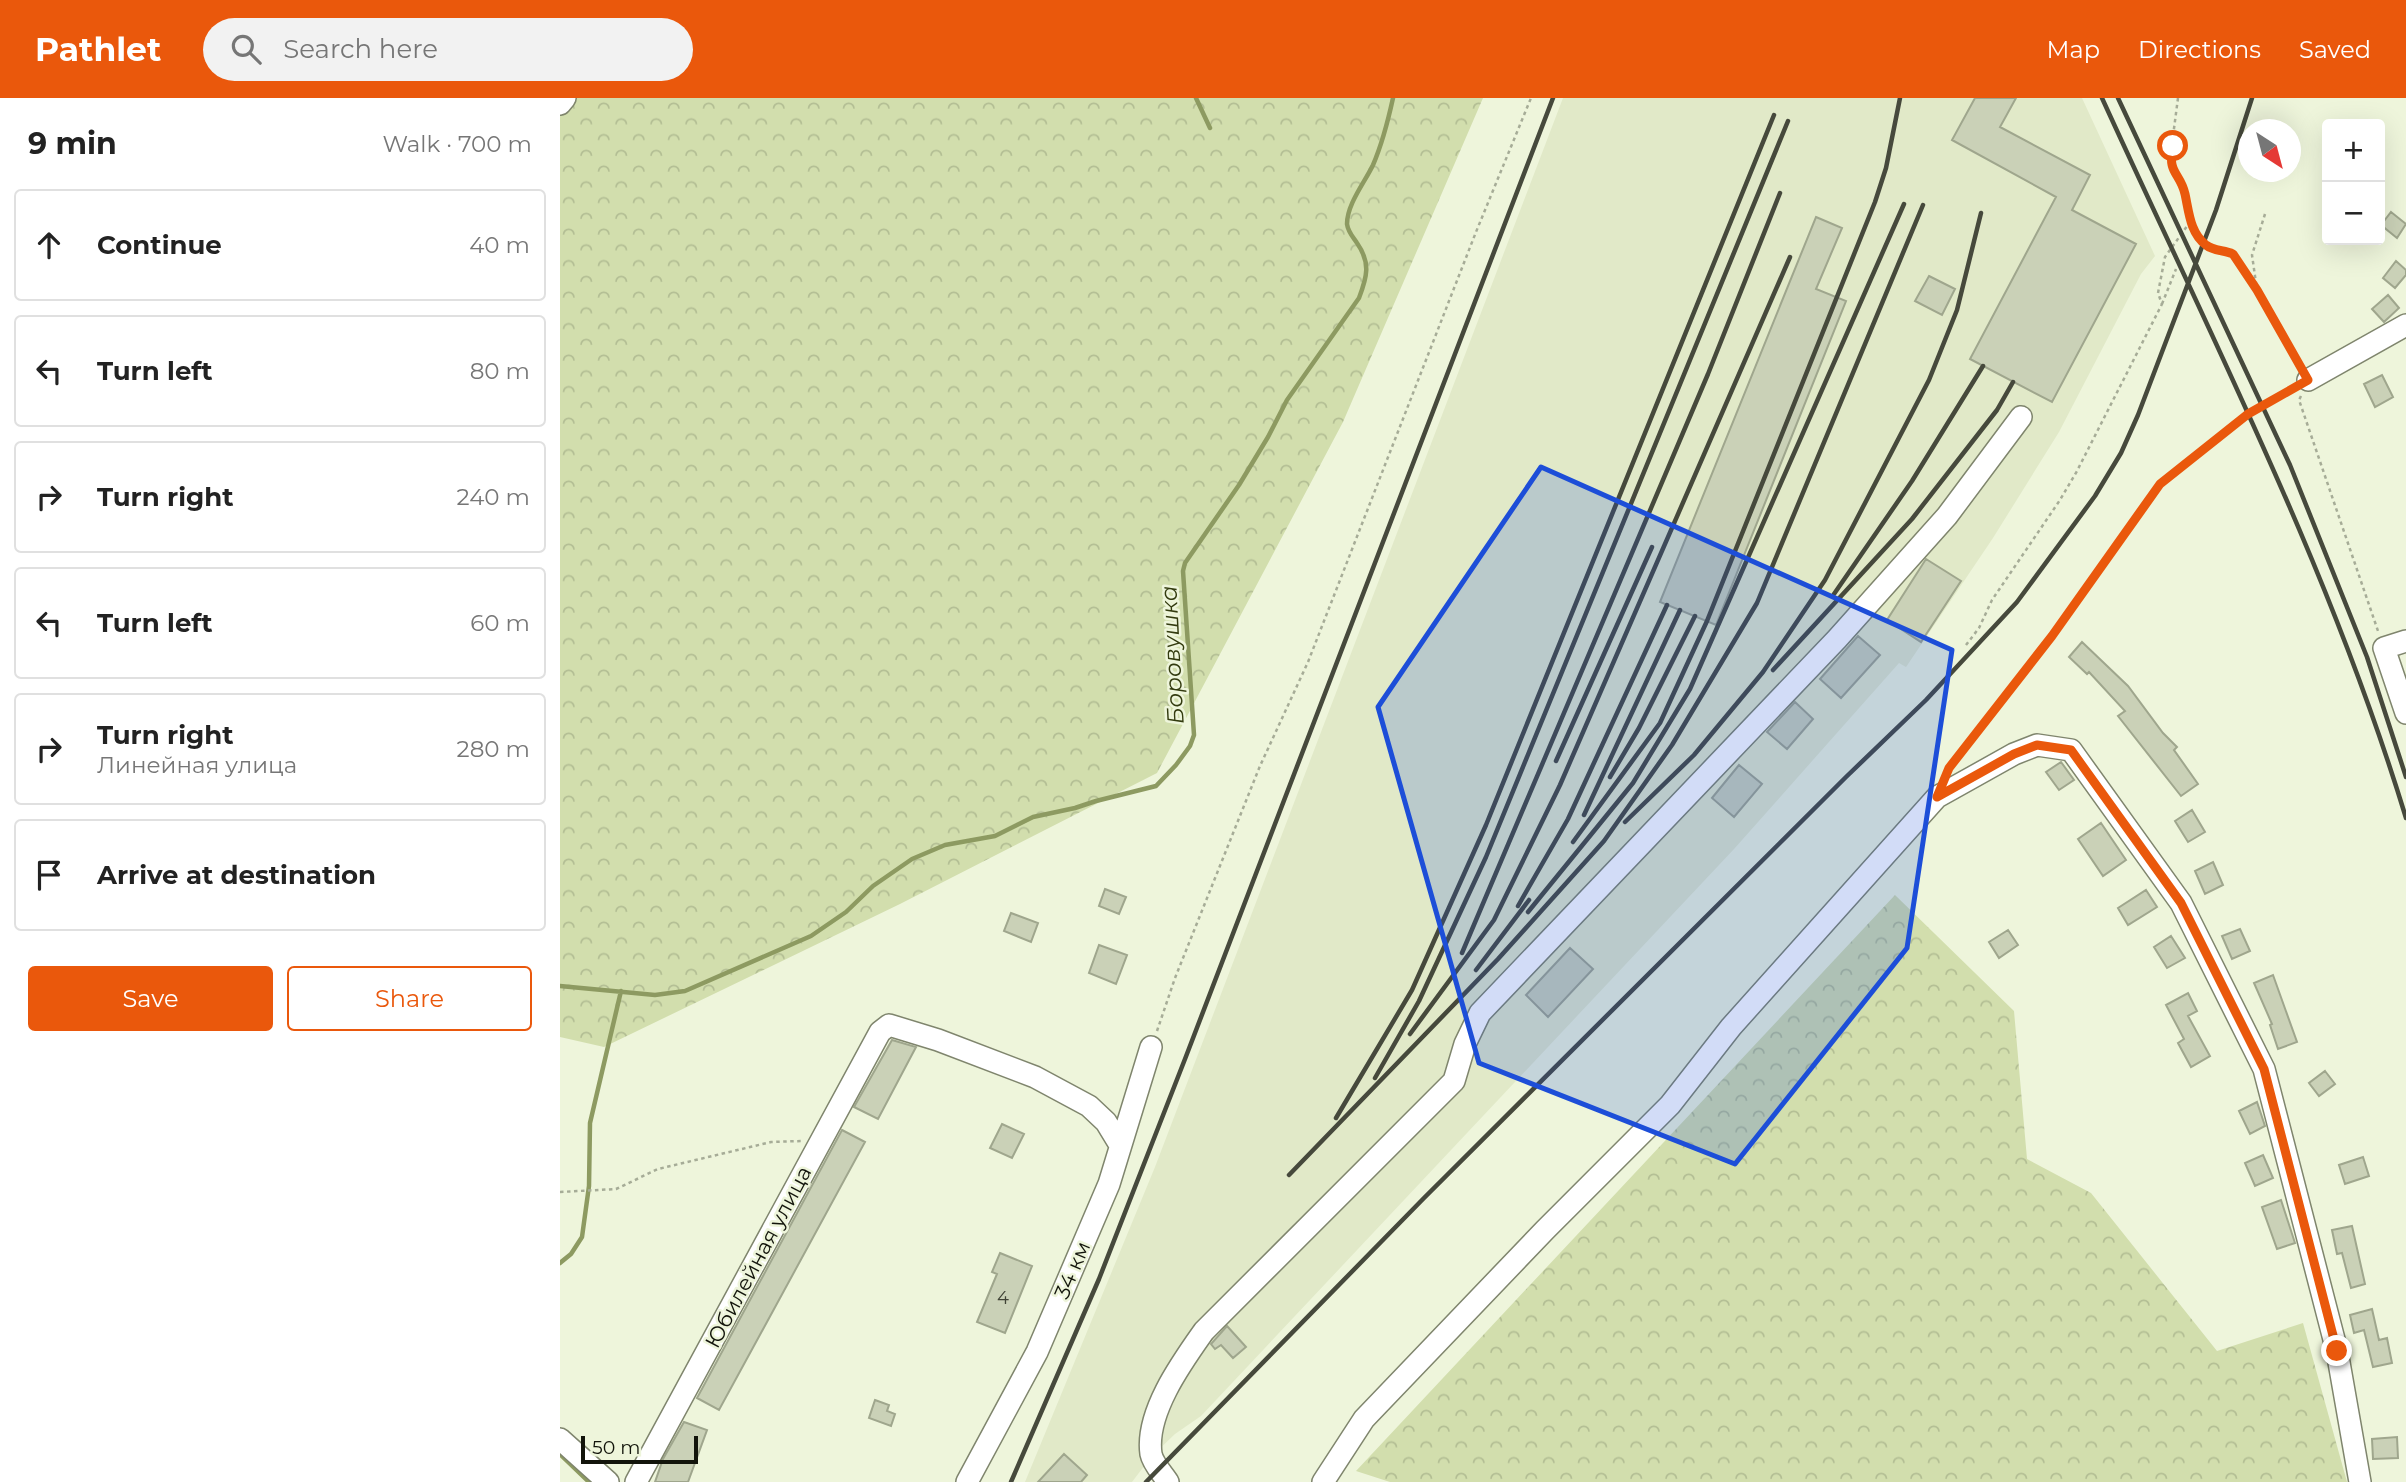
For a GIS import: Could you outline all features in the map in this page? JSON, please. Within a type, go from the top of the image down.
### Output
[{"type":"street","points":[[560,104],[565,98]]},
{"type":"street","points":[[2308,380],[2406,325]]},
{"type":"street","points":[[1168,1482],[1152,1457],[1151,1431],[1174,1372],[1204,1331],[1454,1082],[1465,1044],[1480,1013],[1846,629],[1947,516],[2021,417]]},
{"type":"street","points":[[2406,641],[2384,648],[2406,713]]},
{"type":"street","points":[[1323,1482],[1364,1419],[1545,1230],[1670,1105],[1731,1027],[1937,797],[2014,754],[2037,745],[2071,750],[2181,903],[2264,1069],[2337,1351],[2360,1482]]},
{"type":"street","name":"Юбилейная улица","points":[[636,1482],[880,1032],[889,1025],[1035,1077],[1089,1106],[1106,1122],[1120,1145]]},
{"type":"street","name":"34 км","points":[[967,1482],[1037,1352],[1109,1184],[1152,1047]]},
{"type":"street","points":[[560,1439],[608,1482]]},
{"type":"path","points":[[1152,1047],[1175,978],[1260,766],[1308,662],[1531,98]]},
{"type":"path","points":[[2178,98],[2170,159],[2185,193],[2190,222],[2200,239],[2209,247],[2233,254],[2257,290],[2308,380]]},
{"type":"path","points":[[2257,290],[2252,255],[2266,214]]},
{"type":"path","points":[[2162,304],[2158,293],[2165,257],[2190,222]]},
{"type":"path","points":[[1966,645],[1979,628],[1992,600],[2077,471],[2162,304],[2176,269]]},
{"type":"path","points":[[2308,380],[2299,400],[2384,648]]},
{"type":"path","points":[[1937,797],[1949,768],[2052,636],[2160,484],[2248,414],[2308,380]]},
{"type":"path","points":[[560,1192],[616,1189],[675,1164],[771,1142],[822,1139]]},
{"type":"highlighted area","points":[[1541,467],[1952,650],[1907,948],[1735,1164],[1479,1063],[1378,707]]},
{"type":"shaded area","points":[[1563,98],[2082,98],[2155,256],[2141,274],[2059,432],[1993,538],[1906,667],[1899,663],[1734,849],[1201,1416],[1175,1434],[1151,1457],[1132,1482],[1025,1482],[1155,1167]]},
{"type":"green space","points":[[569,98],[1483,98],[1343,422],[1157,773],[900,904],[604,1047],[560,1037],[560,109]]},
{"type":"green space","points":[[1895,895],[2014,1011],[2027,1159],[2091,1193],[2217,1351],[2303,1323],[2347,1482],[1390,1482],[1356,1471]]},
{"type":"building","points":[[1975,98],[2016,98],[2000,127],[2090,175],[2072,210],[2136,244],[2052,402],[1970,359],[2056,197],[1952,140]]},
{"type":"building","points":[[2391,212],[2406,224],[2397,238],[2385,228],[2385,220]]},
{"type":"building","points":[[1816,217],[1842,228],[1816,289],[1846,301],[1716,625],[1660,602]]},
{"type":"building","points":[[2396,261],[2406,270],[2406,275],[2395,288],[2383,278]]},
{"type":"building","points":[[1929,276],[1955,289],[1942,315],[1915,301]]},
{"type":"building","points":[[2388,295],[2399,308],[2384,322],[2372,309]]},
{"type":"building","points":[[2382,375],[2393,397],[2375,407],[2364,384]]},
{"type":"building","points":[[1926,559],[1961,581],[1921,642],[1887,620]]},
{"type":"building","points":[[1858,636],[1880,655],[1841,698],[1820,679]]},
{"type":"building","points":[[2082,642],[2128,686],[2163,733],[2177,747],[2174,750],[2198,784],[2181,796],[2118,716],[2125,711],[2089,672],[2087,674],[2069,657]]},
{"type":"building","points":[[1795,702],[1813,719],[1787,749],[1767,732]]},
{"type":"building","points":[[2061,762],[2074,780],[2059,790],[2046,772]]},
{"type":"building","points":[[1739,765],[1762,784],[1734,817],[1712,798]]},
{"type":"building","points":[[2192,810],[2205,832],[2188,842],[2175,821]]},
{"type":"building","points":[[2101,823],[2126,860],[2103,876],[2078,839]]},
{"type":"building","points":[[2213,862],[2223,885],[2205,894],[2195,871]]},
{"type":"building","points":[[1105,889],[1126,897],[1119,914],[1099,906]]},
{"type":"building","points":[[2146,890],[2157,907],[2128,925],[2118,908]]},
{"type":"building","points":[[1011,913],[1038,923],[1031,942],[1004,931]]},
{"type":"building","points":[[2240,929],[2250,951],[2232,959],[2222,936]]},
{"type":"building","points":[[2008,930],[2018,945],[1999,958],[1989,942]]},
{"type":"building","points":[[2171,936],[2185,958],[2167,968],[2154,947]]},
{"type":"building","points":[[1099,945],[1127,955],[1116,984],[1089,973]]},
{"type":"building","points":[[1570,948],[1593,969],[1548,1017],[1526,995]]},
{"type":"building","points":[[2273,975],[2297,1042],[2278,1049],[2270,1025],[2272,1024],[2254,983]]},
{"type":"building","points":[[2188,993],[2197,1011],[2188,1016],[2210,1056],[2191,1067],[2178,1043],[2184,1039],[2166,1005]]},
{"type":"building","points":[[892,1040],[916,1047],[878,1119],[854,1107]]},
{"type":"building","points":[[2325,1071],[2335,1084],[2319,1096],[2309,1083]]},
{"type":"building","points":[[2257,1102],[2265,1126],[2250,1134],[2239,1111]]},
{"type":"building","points":[[1002,1124],[1024,1134],[1012,1158],[990,1148]]},
{"type":"building","points":[[842,1130],[865,1142],[719,1410],[697,1398]]},
{"type":"building","points":[[2263,1155],[2273,1178],[2255,1186],[2245,1163]]},
{"type":"building","points":[[2363,1157],[2369,1176],[2345,1184],[2339,1165]]},
{"type":"building","points":[[2281,1200],[2295,1243],[2277,1249],[2262,1207]]},
{"type":"building","points":[[2352,1226],[2365,1284],[2351,1288],[2342,1253],[2337,1254],[2332,1230]]},
{"type":"building","points":[[1000,1253],[1032,1266],[1005,1333],[977,1322],[997,1274],[992,1272]]},
{"type":"building","points":[[2372,1309],[2379,1340],[2387,1338],[2392,1363],[2373,1367],[2364,1330],[2354,1333],[2350,1315]]},
{"type":"building","points":[[1227,1326],[1246,1347],[1233,1358],[1221,1345],[1215,1349],[1211,1344]]},
{"type":"building","points":[[875,1400],[889,1405],[887,1411],[895,1414],[891,1426],[869,1418]]},
{"type":"building","points":[[684,1422],[707,1430],[688,1482],[655,1482],[663,1459]]},
{"type":"building","points":[[2397,1437],[2398,1458],[2373,1459],[2372,1439]]},
{"type":"building","points":[[1064,1454],[1087,1475],[1081,1482],[1038,1482]]},
{"type":"waterway","points":[[1196,98],[1210,128]]},
{"type":"waterway","name":"Боровушка","points":[[560,986],[655,995],[685,991],[811,936],[846,912],[873,886],[912,859],[945,845],[995,836],[1033,817],[1156,786],[1176,765],[1190,746],[1194,735],[1183,571],[1185,563],[1239,485],[1287,400],[1359,298],[1366,277],[1366,264],[1361,250],[1348,230],[1348,216],[1376,157],[1393,98]]},
{"type":"waterway","points":[[560,1263],[571,1254],[582,1237],[589,1186],[590,1123],[621,991]]},
{"type":"waterway","points":[[560,1454],[589,1482]]},
{"type":"railway","points":[[1011,1482],[1099,1279],[1553,98]]},
{"type":"railway","points":[[1573,842],[1660,723],[1707,621],[1875,202],[1886,168],[1900,98]]},
{"type":"railway","points":[[2102,98],[2226,364],[2305,543],[2376,725],[2406,818]]},
{"type":"railway","points":[[2118,98],[2290,465],[2367,657],[2406,777]]},
{"type":"railway","points":[[1146,1482],[1424,1198],[1926,700],[2017,602],[2095,496],[2121,453],[2216,210],[2252,98]]},
{"type":"railway","points":[[1336,1118],[1412,990],[1486,825],[1774,115]]},
{"type":"railway","points":[[1375,1078],[1419,1001],[1486,857],[1788,121]]},
{"type":"railway","points":[[1462,953],[1708,374],[1780,193]]},
{"type":"railway","points":[[1528,912],[1633,783],[1690,689],[1904,204]]},
{"type":"railway","points":[[1289,1175],[1498,959],[1604,841],[1672,745],[1757,603],[1923,205]]},
{"type":"railway","points":[[1625,822],[1694,755],[1763,672],[1825,580],[1929,380],[1957,310],[1981,213]]},
{"type":"railway","points":[[1410,1034],[1494,920],[1560,785],[1790,257]]},
{"type":"railway","points":[[1834,594],[1912,481],[1983,366]]},
{"type":"railway","points":[[1773,670],[1912,519],[1997,410],[2013,382]]},
{"type":"railway","points":[[1556,761],[1652,547]]},
{"type":"railway","points":[[1518,906],[1568,819],[1667,605]]},
{"type":"railway","points":[[1584,815],[1680,610]]},
{"type":"railway","points":[[1610,777],[1639,728],[1695,616]]},
{"type":"railway","points":[[1476,970],[1529,900]]},
{"type":"route","points":[[2173,146],[2171,167],[2185,193],[2190,222],[2200,239],[2209,247],[2233,254],[2257,290],[2308,380],[2248,414],[2160,484],[2052,636],[1949,768],[1937,797],[2014,754],[2037,745],[2071,750],[2181,903],[2264,1069],[2337,1351]]}]
